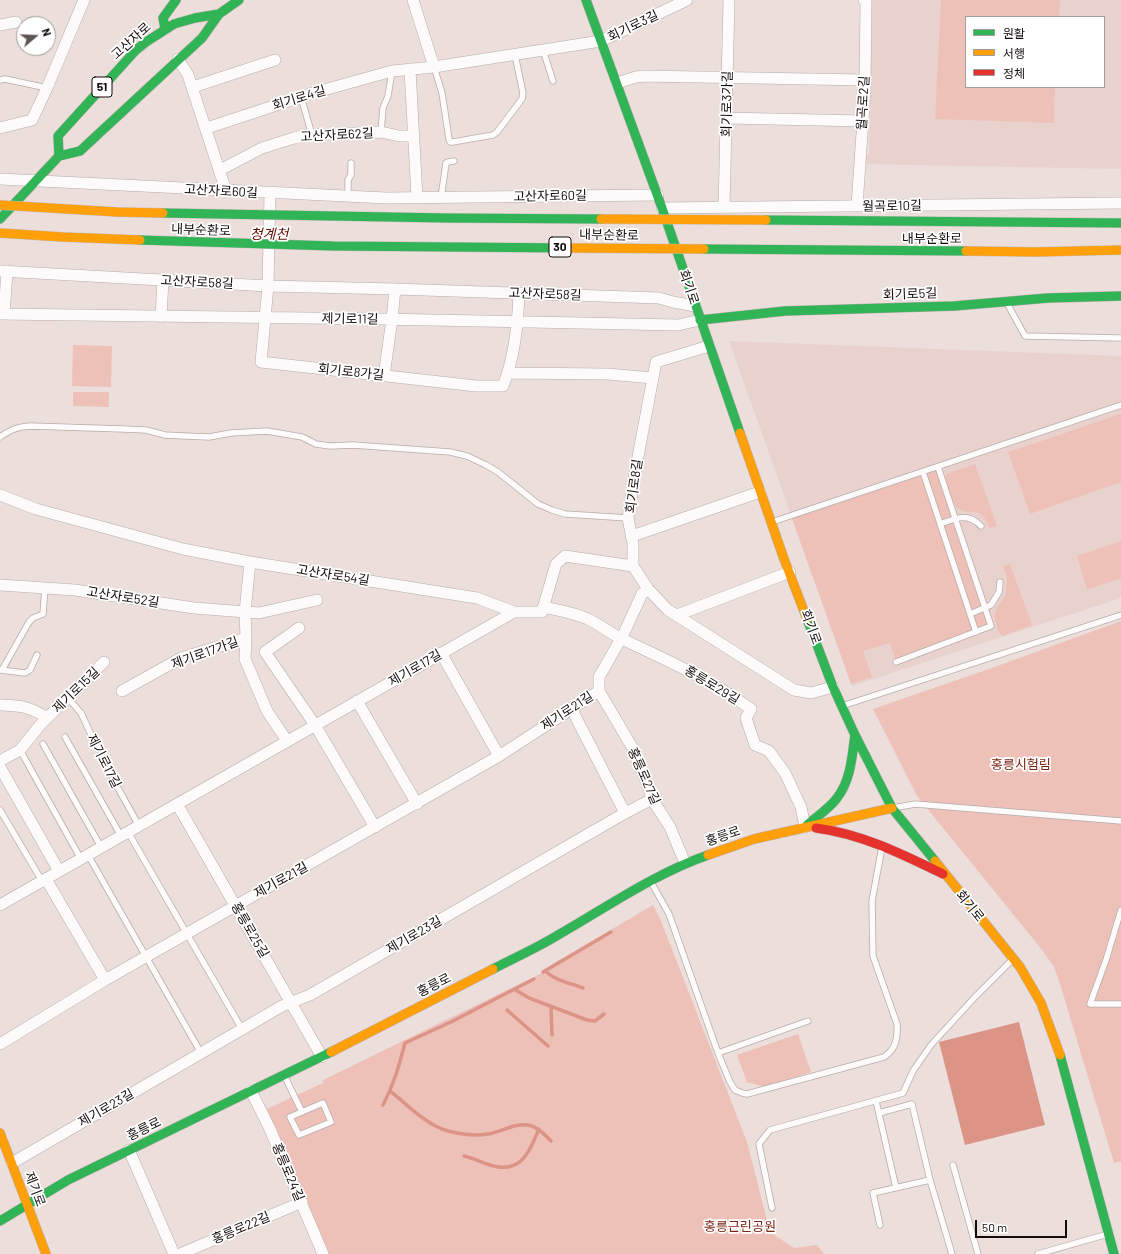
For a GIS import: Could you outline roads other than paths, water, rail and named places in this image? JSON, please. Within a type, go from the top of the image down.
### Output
[{"type":"main road","points":[[164,28],[163,18],[176,0]]},
{"type":"main road","name":"고산자로","points":[[219,14],[189,18],[164,28],[147,40],[136,50],[58,136],[58,156],[80,151],[202,38],[219,14],[239,0]]},
{"type":"main road","name":"회기로","points":[[586,0],[658,195],[760,492],[833,687],[855,735],[892,808],[1020,966],[1041,1002],[1062,1062],[1114,1254]]},
{"type":"main road","points":[[0,219],[58,156]]},
{"type":"main road","name":"내부순환로","points":[[0,205],[116,212],[438,218],[1121,223]]},
{"type":"main road","name":"내부순환로","points":[[0,233],[223,244],[348,247],[996,252],[1121,250]]},
{"type":"main road","name":"회기로5길","points":[[700,320],[785,311],[954,306],[1048,298],[1121,296]]},
{"type":"main road","points":[[805,828],[832,805],[843,790],[851,762],[855,735]]},
{"type":"main road","name":"홍릉로","points":[[0,1221],[68,1180],[322,1057],[557,936],[650,880],[685,863],[754,839],[892,808]]},
{"type":"main road","points":[[805,828],[824,829],[842,833],[882,847],[945,875]]},
{"type":"main road","name":"제기로","points":[[0,1133],[46,1254]]},
{"type":"street","points":[[0,128],[32,120],[84,0]]},
{"type":"street","points":[[413,0],[434,67]]},
{"type":"street","name":"회기로3길","points":[[602,41],[687,0]]},
{"type":"street","name":"회기로3가길","points":[[724,207],[729,0]]},
{"type":"street","name":"월곡로2길","points":[[857,206],[865,80],[865,0]]},
{"type":"street","points":[[0,25],[16,22]]},
{"type":"street","name":"회기로4길","points":[[207,128],[301,97],[392,71],[434,67],[602,41]]},
{"type":"street","points":[[178,59],[188,75],[193,87],[226,191]]},
{"type":"street","points":[[193,87],[274,60]]},
{"type":"street","points":[[410,69],[417,198]]},
{"type":"street","points":[[616,83],[640,76],[865,80]]},
{"type":"street","points":[[726,118],[863,121]]},
{"type":"street","name":"고산자로62길","points":[[220,170],[262,148],[299,136],[381,132],[400,136],[413,136]]},
{"type":"street","name":"고산자로60길","points":[[0,179],[226,191],[270,196],[441,198],[658,195]]},
{"type":"street","name":"회기로8가길","points":[[270,196],[266,318],[261,362],[476,386],[503,386],[508,373],[518,322],[519,293]]},
{"type":"street","name":"월곡로10길","points":[[662,208],[1121,203]]},
{"type":"street","points":[[2,314],[4,271]]},
{"type":"street","name":"고산자로58길","points":[[4,271],[163,280],[268,281],[394,289],[659,298],[695,306]]},
{"type":"street","points":[[161,317],[163,280]]},
{"type":"street","points":[[384,376],[392,320],[394,289]]},
{"type":"street","name":"제기로11길","points":[[2,314],[678,326],[700,320]]},
{"type":"street","name":"회기로8길","points":[[709,346],[656,362],[628,518],[632,536],[634,566],[648,588],[668,610],[794,690],[811,693],[833,687]]},
{"type":"street","points":[[508,373],[607,374],[653,378]]},
{"type":"street","points":[[632,536],[760,492]]},
{"type":"street","name":"고산자로54길","points":[[0,494],[36,509],[183,549],[250,562],[477,598],[514,612],[542,612],[543,607]]},
{"type":"street","points":[[543,607],[556,564],[565,556],[634,566]]},
{"type":"street","points":[[245,612],[250,562]]},
{"type":"street","points":[[676,615],[790,572]]},
{"type":"street","name":"고산자로52길","points":[[1,587],[75,590],[194,608],[258,613],[317,600]]},
{"type":"street","name":"제기로21길","points":[[0,1044],[146,956],[417,804],[499,756],[599,691],[599,677],[621,638],[642,594],[648,588]]},
{"type":"street","name":"홍릉로29길","points":[[543,607],[563,610],[587,619],[621,638],[681,666],[730,694],[752,709],[746,718],[755,745],[769,751],[785,773],[801,807],[805,828]]},
{"type":"street","name":"제기로17가길","points":[[245,612],[245,659],[267,712],[287,741]]},
{"type":"street","name":"제기로17길","points":[[0,905],[514,612]]},
{"type":"street","points":[[299,628],[265,652],[315,725],[375,827]]},
{"type":"street","name":"제기로17가길","points":[[122,691],[181,658],[246,638]]},
{"type":"street","points":[[441,653],[499,756]]},
{"type":"street","name":"제기로15길","points":[[0,761],[20,750],[47,718],[104,662]]},
{"type":"street","name":"홍릉로27길","points":[[599,691],[632,747],[652,799],[670,827],[685,863]]},
{"type":"street","points":[[357,701],[417,804]]},
{"type":"street","name":"제기로15길","points":[[0,705],[33,709],[47,718]]},
{"type":"street","points":[[571,708],[625,813]]},
{"type":"street","points":[[0,767],[59,871]]},
{"type":"street","name":"제기로23길","points":[[12,1163],[282,1006],[310,995],[625,813],[652,799]]},
{"type":"street","name":"홍릉로25길","points":[[177,804],[292,1002],[322,1057]]},
{"type":"street","points":[[44,880],[105,980]]},
{"type":"street","name":"홍릉로24길","points":[[251,1091],[302,1202],[323,1254]]},
{"type":"street","points":[[129,1150],[174,1254]]},
{"type":"street","name":"홍릉로22길","points":[[180,1254],[302,1202]]},
{"type":"lane","points":[[543,50],[553,81]]},
{"type":"lane","points":[[434,67],[442,93],[449,139],[450,142],[453,142],[493,135],[521,102],[523,93],[515,55]]},
{"type":"lane","points":[[381,132],[383,108],[388,96],[392,71]]},
{"type":"lane","points":[[0,80],[5,79],[46,88]]},
{"type":"lane","points":[[301,97],[312,135]]},
{"type":"lane","points":[[441,198],[446,163],[454,161]]},
{"type":"lane","points":[[348,197],[348,180],[351,175],[351,163]]},
{"type":"lane","points":[[1006,301],[1025,336],[1121,338]]},
{"type":"lane","points":[[771,522],[938,468],[1121,405]]},
{"type":"lane","points":[[0,438],[10,430],[30,426],[146,430],[164,435],[197,437],[209,437],[249,431],[267,431],[302,437],[316,444],[323,445],[450,452],[467,456],[486,465],[498,472],[538,504],[552,510],[565,514],[628,518]]},
{"type":"lane","points":[[896,662],[991,626],[938,468]]},
{"type":"lane","points":[[923,472],[976,632]]},
{"type":"lane","points":[[940,524],[963,517],[975,520],[981,526]]},
{"type":"lane","points":[[970,614],[991,605],[999,592],[1000,582]]},
{"type":"lane","points":[[37,655],[30,670],[25,673],[1,670],[29,622],[33,618],[43,614],[45,588]]},
{"type":"lane","points":[[842,706],[1121,615]]},
{"type":"lane","name":"제기로17길","points":[[68,698],[79,711],[94,741],[101,751],[113,779],[139,826]]},
{"type":"lane","name":"제기로17길","points":[[65,737],[125,834]]},
{"type":"lane","points":[[43,744],[101,847]]},
{"type":"lane","points":[[20,750],[146,956],[201,1053]]},
{"type":"lane","points":[[892,808],[915,804],[1121,821]]},
{"type":"lane","points":[[0,810],[44,880]]},
{"type":"lane","points":[[125,834],[187,933],[242,1029]]},
{"type":"lane","points":[[650,880],[669,914],[718,1053],[730,1082],[735,1090],[747,1094],[884,1057],[890,1053],[895,1044],[897,1024],[872,956],[872,901],[882,847]]},
{"type":"lane","points":[[1121,910],[1106,960],[1090,1004],[1121,1004]]},
{"type":"lane","points":[[772,1208],[759,1144],[770,1130],[903,1093],[913,1071],[931,1045],[975,997],[1013,959]]},
{"type":"lane","points":[[718,1053],[808,1021]]},
{"type":"lane","points":[[284,1075],[302,1112]]},
{"type":"lane","points":[[876,1101],[896,1188]]},
{"type":"lane","points":[[323,1104],[332,1122],[299,1135],[290,1117],[302,1112],[323,1104]]},
{"type":"lane","points":[[878,1113],[912,1104],[930,1180],[952,1254]]},
{"type":"lane","points":[[953,1165],[978,1254]]},
{"type":"lane","points":[[880,1225],[873,1193],[930,1180]]},
{"type":"lane","points":[[1038,1254],[1108,1234]]},
{"type":"waterway","points":[[543,972],[611,932]]},
{"type":"waterway","points":[[545,971],[558,979],[583,988]]},
{"type":"waterway","points":[[383,1105],[396,1075],[405,1043],[451,1022],[534,979]]},
{"type":"waterway","points":[[514,989],[529,998],[587,1020],[595,1021],[604,1014]]},
{"type":"waterway","points":[[551,1007],[552,1035]]},
{"type":"waterway","points":[[507,1010],[548,1046]]},
{"type":"waterway","points":[[390,1091],[432,1124],[448,1131],[483,1135],[516,1126],[527,1125],[538,1129],[551,1141]]},
{"type":"waterway","points":[[464,1156],[498,1167],[515,1165],[526,1155],[539,1129]]},
{"type":"water label","name":"청계천","points":[[269,234]]},
{"type":"park label","name":"홍릉시험림","points":[[1021,765]]},
{"type":"park label","name":"홍릉근린공원","points":[[740,1227]]}]
